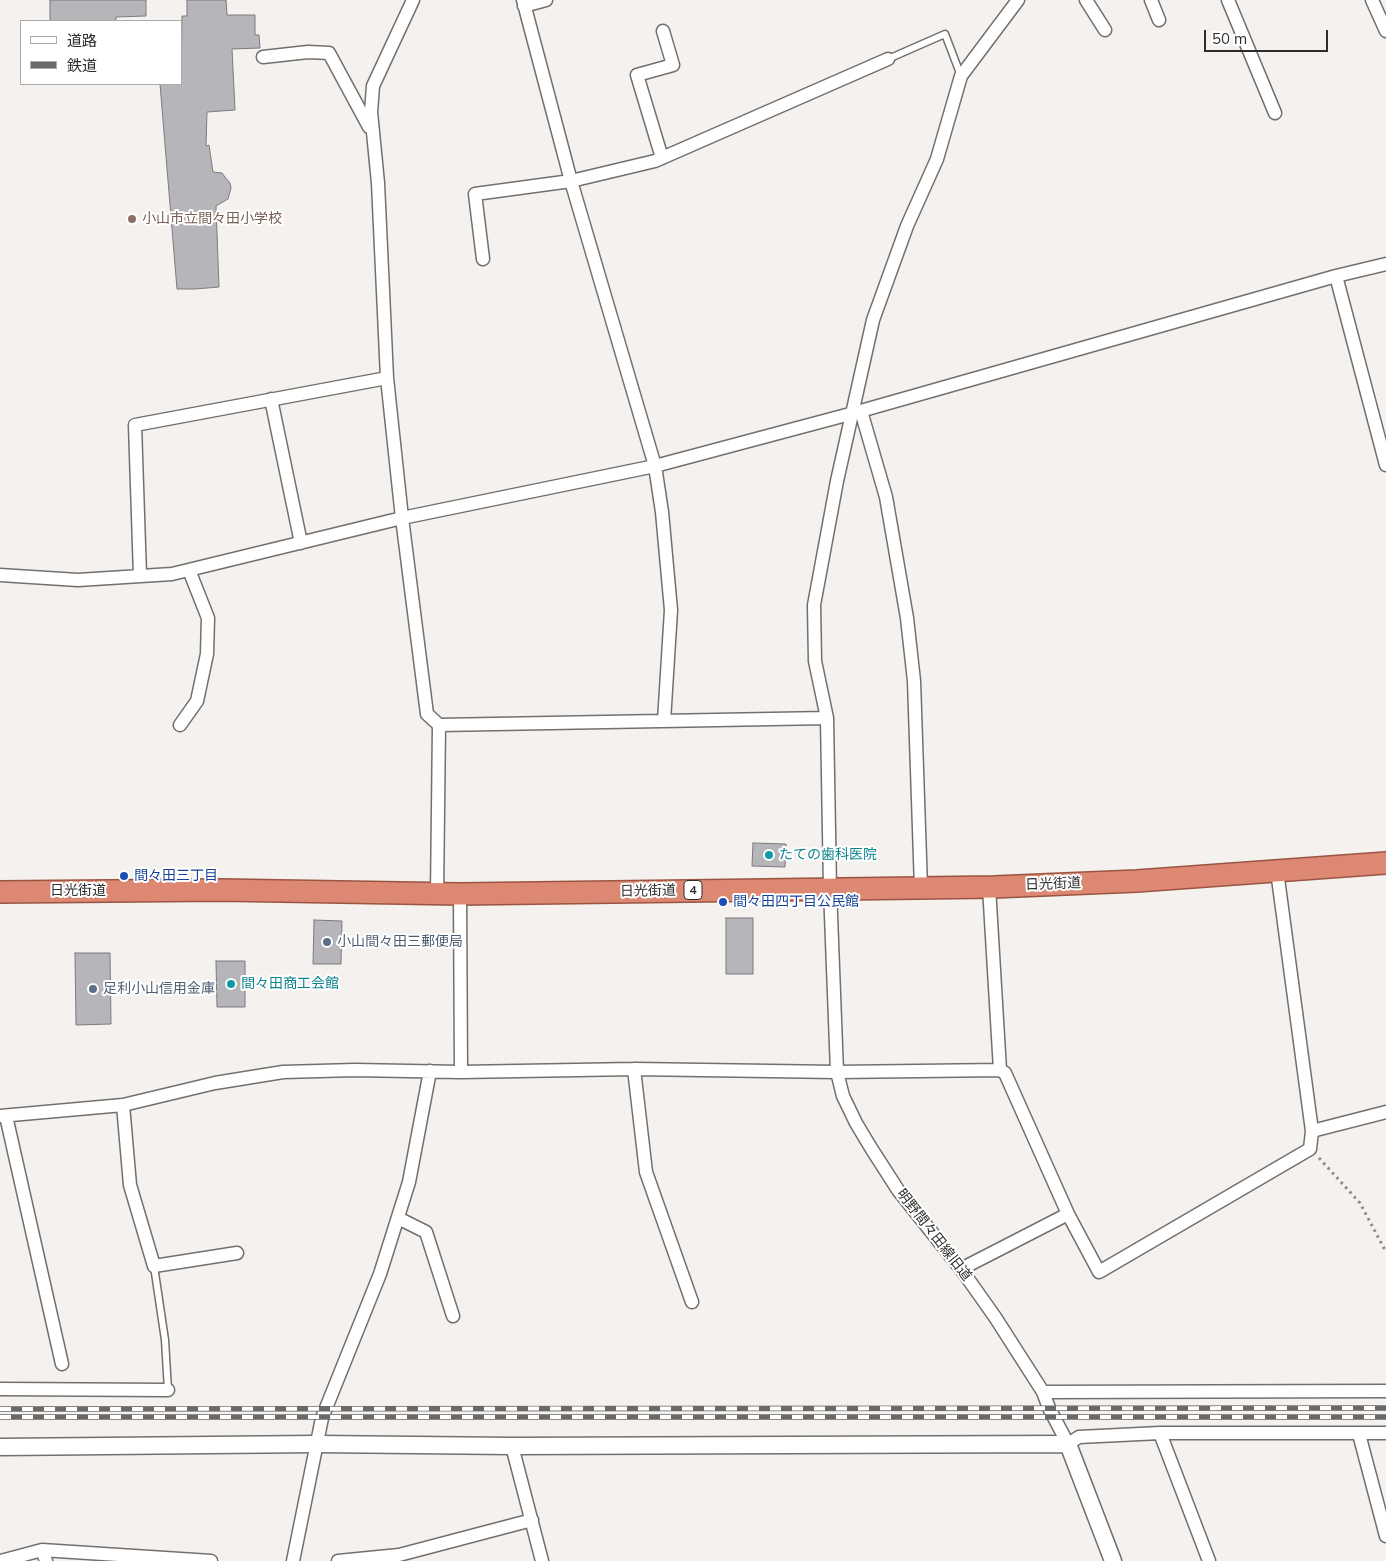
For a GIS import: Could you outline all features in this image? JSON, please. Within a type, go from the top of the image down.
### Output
[{"type":"highway","name":"日光街道","points":[[0,892],[221,890],[460,894],[989,887],[1137,881],[1386,863]]},
{"type":"street","points":[[412,0],[373,86],[370,112],[378,184],[387,378],[402,518],[427,714],[439,725],[827,718]]},
{"type":"street","points":[[546,0],[524,3],[571,181],[655,466],[662,512],[671,610],[664,721]]},
{"type":"street","points":[[961,76],[1018,0]]},
{"type":"street","points":[[1086,0],[1105,30]]},
{"type":"street","points":[[1151,0],[1159,20]]},
{"type":"street","points":[[1228,0],[1275,113]]},
{"type":"street","points":[[1372,0],[1386,30]]},
{"type":"street","points":[[662,158],[637,75],[673,65],[663,31]]},
{"type":"street","points":[[262,57],[308,52],[329,54],[372,131]]},
{"type":"street","points":[[483,259],[475,194],[571,181],[662,158],[888,59]]},
{"type":"street","name":"明野間々田線旧道","points":[[961,76],[937,159],[907,226],[873,320],[856,413],[814,605],[815,661],[827,718],[830,889],[837,1072],[843,1096],[856,1123],[898,1190],[961,1269],[995,1317],[1043,1392],[1049,1408],[1068,1444],[1114,1561]]},
{"type":"street","points":[[0,575],[78,580],[172,574],[402,518],[655,466],[856,413],[1336,276],[1386,264]]},
{"type":"street","points":[[1336,276],[1386,465]]},
{"type":"street","points":[[140,576],[135,425],[387,378]]},
{"type":"street","points":[[271,400],[301,542]]},
{"type":"street","points":[[856,413],[886,497],[907,618],[914,682],[921,888]]},
{"type":"street","points":[[180,725],[197,701],[207,654],[208,618],[188,570]]},
{"type":"street","points":[[437,894],[439,725]]},
{"type":"street","points":[[62,1364],[3,1116],[123,1105],[215,1083],[283,1072],[355,1070],[461,1072],[634,1069],[837,1072],[1000,1070],[1005,1073],[1068,1214],[1099,1272],[1310,1149],[1312,1131],[1277,871]]},
{"type":"street","points":[[989,887],[1000,1070]]},
{"type":"street","points":[[460,894],[461,1072]]},
{"type":"street","points":[[634,1069],[646,1172],[692,1302]]},
{"type":"street","points":[[293,1561],[325,1409],[380,1274],[410,1182],[430,1071]]},
{"type":"street","points":[[123,1105],[130,1185],[154,1266],[237,1253]]},
{"type":"street","points":[[1312,1131],[1386,1112]]},
{"type":"street","points":[[961,1269],[1068,1214]]},
{"type":"street","points":[[398,1218],[426,1232],[453,1316]]},
{"type":"street","points":[[0,1389],[168,1390]]},
{"type":"street","points":[[1043,1392],[1386,1391]]},
{"type":"street","points":[[0,1447],[317,1444],[512,1446],[1068,1444],[1079,1437],[1160,1433],[1386,1433]]},
{"type":"street","points":[[1160,1433],[1209,1561]]},
{"type":"street","points":[[1359,1434],[1386,1536]]},
{"type":"street","points":[[512,1446],[542,1561]]},
{"type":"street","points":[[338,1561],[400,1558],[532,1520]]},
{"type":"street","points":[[1,1561],[44,1556],[211,1561]]},
{"type":"lane","points":[[888,59],[946,34],[961,76]]},
{"type":"lane","points":[[154,1266],[165,1340],[168,1390]]},
{"type":"path","points":[[1310,1149],[1360,1203],[1386,1252]]},
{"type":"building","points":[[50,0],[146,0],[146,16],[116,17],[116,20],[50,20]]},
{"type":"building","points":[[187,0],[226,0],[227,15],[255,15],[255,35],[259,35],[260,48],[232,49],[235,110],[207,112],[206,146],[209,145],[213,172],[222,173],[230,183],[231,188],[228,199],[216,206],[219,287],[177,289],[160,85],[182,85],[182,16],[187,16]]},
{"type":"building","name":"たての歯科医院","points":[[753,843],[786,844],[785,867],[752,866]]},
{"type":"building","points":[[726,918],[753,918],[753,974],[726,974]]},
{"type":"building","name":"小山間々田三郵便局","points":[[314,920],[342,921],[341,964],[313,964]]},
{"type":"building","name":"足利小山信用金庫","points":[[75,953],[110,953],[111,1024],[76,1025]]},
{"type":"building","name":"間々田商工会館","points":[[216,961],[245,961],[245,1007],[217,1007]]},
{"type":"railway","points":[[0,1409],[1386,1408]]},
{"type":"railway","points":[[0,1417],[1386,1417]]},
{"type":"place","name":"小山市立間々田小学校","points":[[132,219]]},
{"type":"place","name":"たての歯科医院","points":[[769,855]]},
{"type":"place","name":"間々田三丁目","points":[[124,876]]},
{"type":"place","name":"間々田四丁目公民館","points":[[723,902]]},
{"type":"place","name":"小山間々田三郵便局","points":[[327,942]]},
{"type":"place","name":"間々田商工会館","points":[[231,984]]},
{"type":"place","name":"足利小山信用金庫","points":[[93,989]]}]
